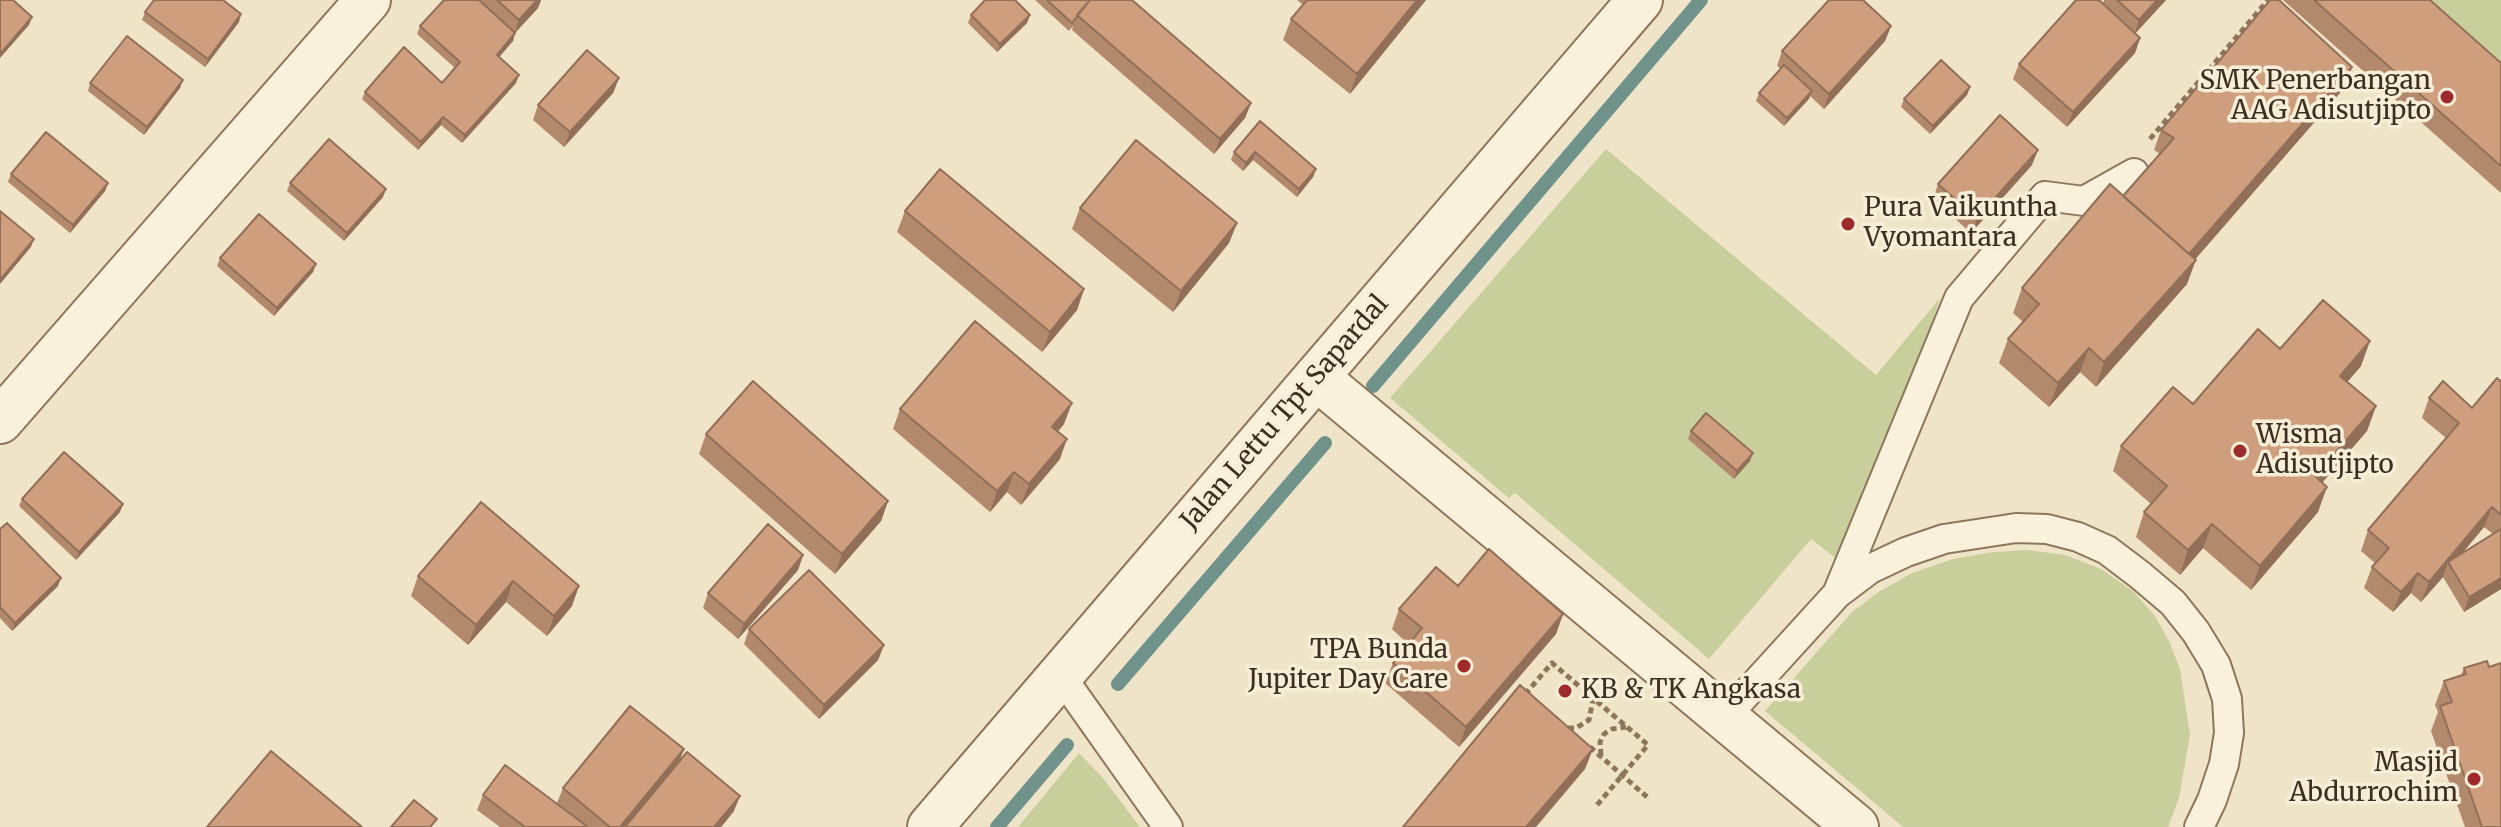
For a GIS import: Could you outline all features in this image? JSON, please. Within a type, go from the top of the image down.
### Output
[{"type":"street","points":[[0,421],[368,0]]},
{"type":"street","name":"Jalan Lettu Tpt Sapardal","points":[[930,827],[1640,0]]},
{"type":"street","points":[[1316,377],[1856,827]]},
{"type":"lane","points":[[1837,594],[1959,298],[2045,196],[2084,201],[2134,173]]},
{"type":"lane","points":[[1725,717],[1837,594],[1870,569],[1944,539],[2016,528],[2047,529],[2078,537],[2107,550],[2173,603],[2216,665],[2227,699],[2229,733],[2224,764],[2199,827]]},
{"type":"lane","points":[[1061,676],[1168,827]]},
{"type":"path","points":[[2134,173],[2145,145],[2268,0]]},
{"type":"path","points":[[1537,701],[1527,692],[1552,663],[1648,745],[1597,805]]},
{"type":"path","points":[[1568,728],[1576,728],[1589,720],[1593,698]]},
{"type":"path","points":[[1558,719],[1647,797]]},
{"type":"path","points":[[1601,756],[1600,742],[1604,734],[1612,729],[1627,727]]},
{"type":"green space","points":[[2419,0],[2501,0],[2501,72]]},
{"type":"green space","points":[[1606,149],[1876,375],[1940,298],[1909,392],[1856,520],[1835,558],[1811,539],[1709,659],[1515,493],[1509,498],[1390,398]]},
{"type":"green space","points":[[2028,550],[2065,555],[2101,569],[2133,591],[2155,616],[2169,641],[2180,669],[2190,735],[2179,798],[2168,827],[1903,827],[1765,711],[1852,612],[1880,591],[1912,573],[1953,559]]},
{"type":"green space","points":[[1079,753],[1103,778],[1140,827],[1018,827]]},
{"type":"building","points":[[0,0],[13,0],[32,17],[0,54]]},
{"type":"building","points":[[154,0],[223,0],[241,14],[208,59],[145,12]]},
{"type":"building","points":[[444,0],[479,0],[515,33],[497,55],[519,75],[465,135],[443,117],[421,142],[365,92],[404,47],[442,83],[460,62],[420,26]]},
{"type":"building","points":[[497,0],[537,0],[519,20]]},
{"type":"building","points":[[985,0],[1015,0],[1030,15],[1000,44],[971,15]]},
{"type":"building","points":[[1047,0],[1090,0],[1072,23]]},
{"type":"building","points":[[1090,0],[1132,0],[1251,103],[1220,139],[1077,15]]},
{"type":"building","points":[[1307,0],[1417,0],[1357,74],[1291,19]]},
{"type":"building","points":[[1829,0],[1863,0],[1891,26],[1829,94],[1782,51]]},
{"type":"building","points":[[2076,0],[2099,0],[2140,38],[2073,112],[2019,64]]},
{"type":"building","points":[[2117,0],[2157,0],[2139,20]]},
{"type":"building","points":[[2270,0],[2279,0],[2352,67],[2189,254],[2123,196],[2174,138],[2161,130]]},
{"type":"building","name":"SMK Penerbangan AAG Adisutjipto","points":[[2314,0],[2430,0],[2501,63],[2501,166]]},
{"type":"building","points":[[127,36],[183,80],[147,127],[90,83]]},
{"type":"building","points":[[587,50],[619,78],[570,132],[538,105]]},
{"type":"building","points":[[1941,60],[1970,87],[1933,126],[1904,99]]},
{"type":"building","points":[[1784,65],[1812,91],[1787,118],[1759,93]]},
{"type":"building","points":[[2000,115],[2038,150],[1977,218],[1938,184]]},
{"type":"building","points":[[1260,121],[1316,169],[1299,189],[1255,152],[1246,163],[1234,152]]},
{"type":"building","points":[[46,132],[108,183],[73,225],[11,174]]},
{"type":"building","points":[[329,139],[386,189],[347,233],[290,183]]},
{"type":"building","points":[[1136,140],[1237,223],[1181,291],[1080,208]]},
{"type":"building","points":[[940,169],[1084,289],[1050,332],[905,211]]},
{"type":"building","points":[[2110,184],[2196,260],[2104,362],[2089,348],[2058,383],[2008,339],[2039,304],[2022,288]]},
{"type":"building","points":[[0,211],[34,239],[0,280]]},
{"type":"building","points":[[259,214],[316,264],[277,308],[220,258]]},
{"type":"building","name":"Wisma Adisutjipto","points":[[2323,300],[2370,341],[2340,376],[2376,406],[2315,476],[2327,487],[2260,566],[2212,524],[2188,550],[2144,512],[2167,486],[2121,446],[2173,387],[2193,404],[2258,329],[2280,349]]},
{"type":"building","points":[[975,321],[1072,403],[1052,427],[1067,439],[1029,484],[1014,472],[997,491],[900,409]]},
{"type":"building","points":[[2497,378],[2501,382],[2501,515],[2492,507],[2429,582],[2418,573],[2401,592],[2372,567],[2389,548],[2368,530],[2459,423],[2429,398],[2443,381],[2472,408]]},
{"type":"building","points":[[753,381],[888,501],[842,554],[706,434]]},
{"type":"building","points":[[1706,413],[1753,453],[1737,471],[1691,431]]},
{"type":"building","points":[[64,452],[123,504],[79,552],[22,499]]},
{"type":"building","points":[[481,502],[579,586],[554,616],[513,581],[476,625],[418,576]]},
{"type":"building","points":[[7,523],[61,578],[15,623],[0,607],[0,529]]},
{"type":"building","points":[[768,524],[803,555],[744,624],[708,593]]},
{"type":"building","points":[[2501,529],[2501,578],[2469,597],[2448,562]]},
{"type":"building","name":"TPA Bunda Jupiter Day Care","points":[[1489,549],[1563,614],[1466,727],[1393,663],[1422,628],[1399,609],[1436,567],[1458,586]]},
{"type":"building","points":[[809,570],[884,645],[824,705],[749,629]]},
{"type":"building","name":"Masjid Abdurrochim","points":[[2487,661],[2489,667],[2501,663],[2501,827],[2482,827],[2440,706],[2452,702],[2444,681],[2466,674],[2464,668]]},
{"type":"building","points":[[1520,685],[1593,749],[1526,827],[1403,827]]},
{"type":"building","points":[[630,706],[684,749],[620,827],[610,827],[563,788]]},
{"type":"building","points":[[271,751],[362,827],[207,827]]},
{"type":"building","points":[[687,752],[740,796],[714,827],[625,827]]},
{"type":"building","points":[[505,765],[588,827],[525,827],[483,795]]},
{"type":"building","points":[[414,800],[437,819],[430,827],[391,827]]},
{"type":"waterway","points":[[1373,386],[1701,0]]},
{"type":"waterway","points":[[1118,684],[1325,443]]},
{"type":"waterway","points":[[997,827],[1067,745]]},
{"type":"place","name":"SMK Penerbangan AAG Adisutjipto","points":[[2447,97]]},
{"type":"place","name":"Pura Vaikuntha Vyomantara","points":[[1848,224]]},
{"type":"place","name":"Wisma Adisutjipto","points":[[2240,451]]},
{"type":"place","name":"TPA Bunda Jupiter Day Care","points":[[1464,666]]},
{"type":"place","name":"KB & TK Angkasa","points":[[1565,691]]},
{"type":"place","name":"Masjid Abdurrochim","points":[[2474,779]]}]
